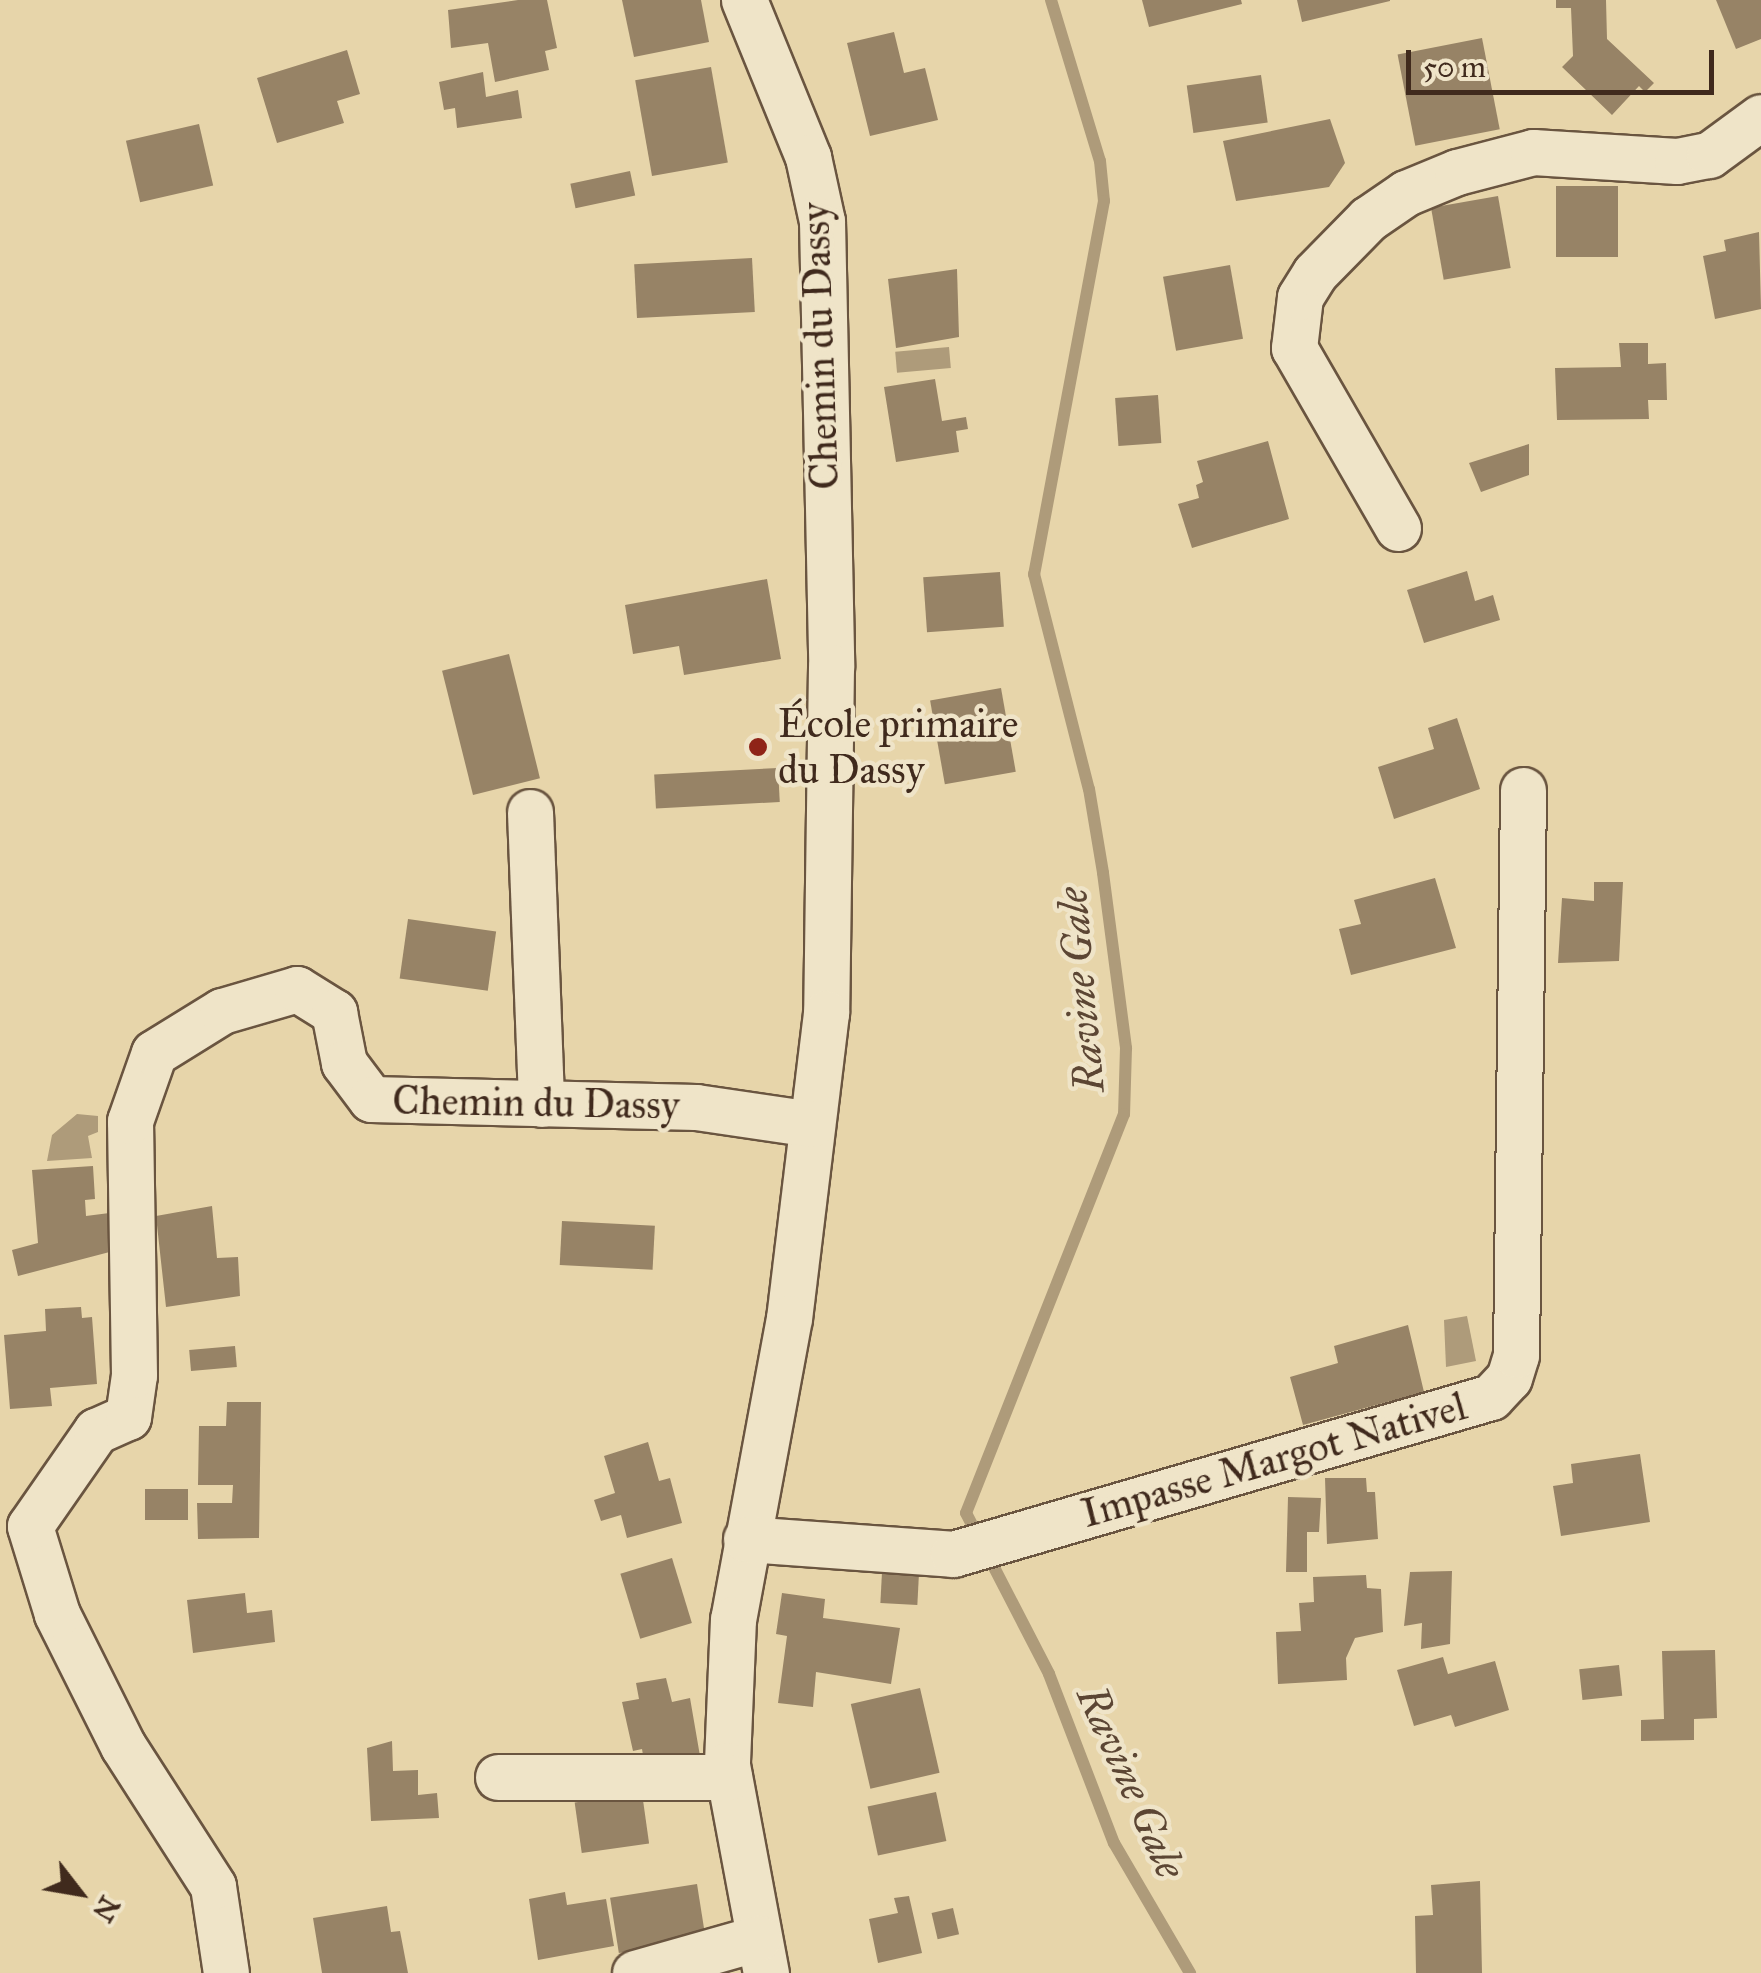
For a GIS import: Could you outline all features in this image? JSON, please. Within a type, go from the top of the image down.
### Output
[{"type":"street","name":"Chemin du Dassy","points":[[744,0],[808,157],[822,221],[831,667],[826,1013],[789,1318],[733,1619],[729,1777],[762,1955]]},
{"type":"street","points":[[1398,528],[1294,348],[1300,297],[1315,274],[1368,219],[1406,193],[1457,172],[1533,152],[1677,161],[1709,155],[1761,117]]},
{"type":"street","name":"Impasse Margot Nativel","points":[[746,1539],[953,1554],[1491,1398],[1508,1378],[1516,1355],[1523,790]]},
{"type":"street","points":[[530,812],[540,1104]]},
{"type":"street","name":"Chemin du Dassy","points":[[226,1973],[213,1886],[123,1746],[73,1647],[30,1526],[96,1431],[128,1417],[134,1375],[130,1121],[154,1053],[222,1011],[297,989],[334,1012],[344,1063],[371,1099],[696,1107],[812,1124]]},
{"type":"street","points":[[498,1777],[729,1777]]},
{"type":"street","points":[[635,1973],[762,1955]]},
{"type":"shaded area","points":[[949,347],[951,368],[897,373],[895,352]]},
{"type":"shaded area","points":[[77,1114],[98,1116],[98,1132],[88,1136],[92,1158],[47,1161],[52,1135]]},
{"type":"shaded area","points":[[1467,1316],[1476,1361],[1446,1367],[1444,1320]]},
{"type":"building","points":[[547,0],[557,48],[545,51],[549,70],[495,82],[488,43],[451,48],[448,10]]},
{"type":"building","points":[[622,0],[701,0],[709,42],[634,57]]},
{"type":"building","points":[[1142,0],[1241,0],[1242,4],[1149,27]]},
{"type":"building","points":[[1297,0],[1390,0],[1390,1],[1302,22]]},
{"type":"building","points":[[1556,0],[1606,0],[1607,39],[1654,83],[1645,92],[1639,86],[1612,115],[1562,67],[1573,56],[1571,8],[1556,8]]},
{"type":"building","points":[[1716,0],[1761,0],[1761,39],[1736,49]]},
{"type":"building","points":[[894,32],[904,73],[925,68],[938,120],[870,136],[847,43]]},
{"type":"building","points":[[1482,38],[1500,129],[1415,146],[1398,54]]},
{"type":"building","points":[[347,50],[360,94],[337,101],[344,123],[277,143],[257,78]]},
{"type":"building","points":[[711,67],[728,163],[652,176],[635,80]]},
{"type":"building","points":[[483,72],[486,97],[518,90],[522,118],[457,128],[455,108],[444,110],[439,82]]},
{"type":"building","points":[[1261,75],[1268,123],[1193,133],[1187,85]]},
{"type":"building","points":[[1330,119],[1345,163],[1329,187],[1236,201],[1223,141]]},
{"type":"building","points":[[199,124],[213,185],[140,202],[126,141]]},
{"type":"building","points":[[630,171],[635,195],[576,208],[570,184]]},
{"type":"building","points":[[1556,186],[1618,186],[1618,257],[1556,257]]},
{"type":"building","points":[[1498,196],[1511,268],[1444,280],[1431,208]]},
{"type":"building","points":[[1759,232],[1761,309],[1715,319],[1703,256],[1726,251],[1724,240]]},
{"type":"building","points":[[752,258],[755,312],[637,318],[634,264]]},
{"type":"building","points":[[1230,265],[1243,339],[1176,351],[1163,277]]},
{"type":"building","points":[[957,269],[959,337],[896,348],[888,279]]},
{"type":"building","points":[[1619,343],[1648,343],[1648,364],[1666,363],[1667,400],[1648,400],[1649,419],[1557,420],[1555,368],[1621,367]]},
{"type":"building","points":[[935,379],[942,421],[966,417],[968,429],[956,431],[959,452],[896,462],[884,387]]},
{"type":"building","points":[[1158,395],[1161,443],[1118,446],[1115,398]]},
{"type":"building","points":[[1268,441],[1289,519],[1192,548],[1178,504],[1199,498],[1196,485],[1203,482],[1197,461]]},
{"type":"building","points":[[1529,444],[1529,475],[1481,492],[1469,463]]},
{"type":"building","points":[[1467,571],[1475,601],[1493,595],[1500,620],[1424,643],[1407,590]]},
{"type":"building","points":[[1000,572],[1004,627],[927,632],[923,577]]},
{"type":"building","points":[[767,579],[781,659],[684,675],[679,646],[633,654],[625,605]]},
{"type":"building","points":[[509,654],[540,778],[473,795],[442,671]]},
{"type":"building","points":[[1001,688],[1016,772],[945,784],[930,701]]},
{"type":"building","points":[[1457,718],[1480,789],[1394,819],[1378,767],[1434,749],[1428,728]]},
{"type":"building","points":[[778,768],[780,802],[656,808],[654,774]]},
{"type":"building","points":[[1435,878],[1456,948],[1351,975],[1339,929],[1361,924],[1354,900]]},
{"type":"building","points":[[1594,882],[1623,882],[1619,961],[1558,963],[1562,898],[1594,901]]},
{"type":"building","points":[[408,919],[496,931],[488,991],[400,978]]},
{"type":"building","points":[[93,1166],[95,1199],[85,1200],[86,1216],[125,1211],[121,1249],[18,1276],[12,1250],[38,1243],[32,1170]]},
{"type":"building","points":[[212,1206],[217,1258],[238,1257],[240,1296],[166,1307],[156,1216]]},
{"type":"building","points":[[562,1221],[655,1226],[653,1270],[560,1265]]},
{"type":"building","points":[[81,1307],[82,1318],[92,1317],[97,1384],[50,1388],[52,1406],[10,1409],[4,1335],[46,1331],[45,1309]]},
{"type":"building","points":[[1408,1325],[1424,1392],[1303,1425],[1290,1377],[1338,1363],[1334,1346]]},
{"type":"building","points":[[235,1346],[237,1367],[191,1371],[189,1350]]},
{"type":"building","points":[[227,1402],[261,1402],[259,1538],[198,1539],[197,1503],[232,1503],[233,1485],[198,1485],[199,1426],[226,1426]]},
{"type":"building","points":[[648,1442],[659,1481],[670,1478],[682,1523],[627,1538],[621,1515],[601,1521],[594,1500],[615,1493],[604,1456]]},
{"type":"building","points":[[1640,1454],[1650,1522],[1561,1536],[1553,1486],[1573,1483],[1571,1464]]},
{"type":"building","points":[[1325,1478],[1366,1478],[1367,1492],[1375,1492],[1378,1539],[1327,1544]]},
{"type":"building","points":[[145,1489],[188,1489],[188,1520],[145,1520]]},
{"type":"building","points":[[1288,1497],[1321,1498],[1319,1532],[1307,1532],[1307,1572],[1286,1572]]},
{"type":"building","points":[[672,1558],[692,1623],[640,1639],[620,1574]]},
{"type":"building","points":[[1452,1571],[1450,1644],[1421,1649],[1422,1623],[1404,1626],[1410,1572]]},
{"type":"building","points":[[882,1572],[919,1574],[917,1605],[880,1603]]},
{"type":"building","points":[[1366,1575],[1367,1588],[1381,1589],[1383,1632],[1355,1638],[1346,1658],[1347,1680],[1278,1684],[1276,1632],[1301,1631],[1299,1603],[1314,1602],[1313,1577]]},
{"type":"building","points":[[245,1593],[247,1613],[272,1610],[275,1642],[193,1653],[187,1600]]},
{"type":"building","points":[[782,1593],[825,1599],[823,1618],[900,1628],[891,1684],[816,1672],[813,1707],[778,1703],[787,1636],[776,1634]]},
{"type":"building","points":[[1715,1650],[1717,1718],[1694,1719],[1694,1740],[1641,1741],[1641,1720],[1664,1719],[1662,1651]]},
{"type":"building","points":[[1443,1657],[1448,1674],[1495,1661],[1509,1710],[1455,1727],[1451,1715],[1414,1726],[1397,1670]]},
{"type":"building","points":[[1619,1665],[1622,1696],[1582,1700],[1579,1669]]},
{"type":"building","points":[[666,1678],[672,1702],[690,1698],[700,1756],[645,1767],[642,1749],[633,1751],[622,1702],[639,1699],[636,1683]]},
{"type":"building","points":[[920,1688],[940,1773],[870,1789],[851,1704]]},
{"type":"building","points":[[392,1741],[393,1771],[418,1770],[418,1795],[437,1793],[439,1818],[371,1821],[367,1748]]},
{"type":"building","points":[[936,1792],[946,1841],[878,1855],[868,1807]]},
{"type":"building","points":[[642,1793],[649,1844],[582,1853],[575,1802]]},
{"type":"building","points":[[1480,1881],[1482,1973],[1416,1973],[1415,1916],[1433,1915],[1431,1885]]},
{"type":"building","points":[[697,1884],[706,1939],[619,1953],[610,1898]]},
{"type":"building","points":[[565,1892],[567,1905],[606,1899],[614,1946],[538,1960],[529,1899]]},
{"type":"building","points":[[909,1896],[922,1953],[878,1963],[869,1919],[898,1913],[894,1898]]},
{"type":"building","points":[[387,1906],[391,1932],[400,1931],[408,1973],[322,1973],[313,1918]]},
{"type":"building","points":[[953,1908],[959,1934],[938,1939],[932,1913]]},
{"type":"waterway","name":"Ravine Gale","points":[[1051,0],[1100,161],[1104,201],[1034,574],[1089,789],[1126,1048],[1124,1114],[966,1513],[1049,1674],[1114,1843],[1190,1973]]},
{"type":"place","name":"École primaire du Dassy","points":[[758,747]]}]
